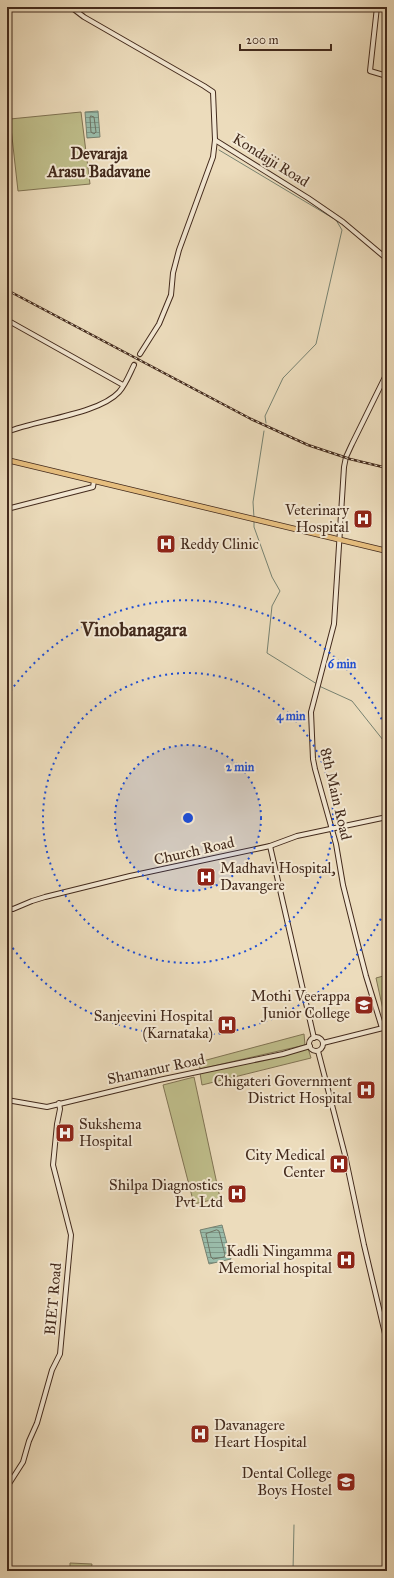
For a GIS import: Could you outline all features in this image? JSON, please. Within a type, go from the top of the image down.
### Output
[{"type":"main road","points":[[7,460],[387,551]]},
{"type":"street","name":"Kondajji Road","points":[[71,7],[84,17],[213,92],[215,140],[308,198],[343,222],[387,259]]},
{"type":"street","points":[[377,7],[370,71],[387,76]]},
{"type":"street","points":[[140,354],[159,324],[171,295],[173,273],[179,250],[213,157],[215,140]]},
{"type":"street","points":[[7,320],[123,386]]},
{"type":"street","points":[[7,432],[84,411],[109,400],[119,392],[134,365]]},
{"type":"street","name":"8th Main Road","points":[[385,1028],[359,952],[313,759],[311,712],[334,624],[338,539],[341,522],[342,485],[346,457],[387,373]]},
{"type":"street","points":[[7,509],[93,486],[94,481]]},
{"type":"street","name":"Church Road","points":[[7,908],[14,909],[45,897],[130,876],[148,874],[270,846],[297,836],[387,817]]},
{"type":"street","points":[[270,846],[314,1038]]},
{"type":"street","points":[[323,1043],[385,1028]]},
{"type":"street","points":[[314,1038],[319,1038],[323,1043]]},
{"type":"street","points":[[314,1038],[310,1041],[310,1046],[313,1050],[318,1051]]},
{"type":"street","points":[[318,1051],[322,1048],[323,1043]]},
{"type":"street","name":"Shamanur Road","points":[[7,1100],[47,1107],[160,1080],[283,1054],[310,1046]]},
{"type":"street","points":[[318,1051],[345,1155],[387,1342]]},
{"type":"street","name":"BIET Road","points":[[7,1487],[23,1462],[29,1441],[37,1423],[52,1370],[60,1354],[71,1234],[53,1165],[60,1109],[59,1104]]},
{"type":"shaded area","points":[[81,112],[90,184],[18,191],[10,119]]},
{"type":"shaded area","points":[[387,975],[387,1022],[386,1023],[376,978]]},
{"type":"shaded area","points":[[304,1034],[305,1045],[200,1069],[199,1062]]},
{"type":"shaded area","points":[[308,1048],[311,1058],[202,1085],[200,1073]]},
{"type":"shaded area","points":[[194,1077],[220,1198],[194,1204],[163,1085]]},
{"type":"shaded area","points":[[70,1563],[92,1564],[91,1571],[70,1571]]},
{"type":"water","points":[[98,111],[100,137],[87,138],[85,112]]},
{"type":"water","points":[[222,1225],[231,1259],[209,1264],[200,1230]]},
{"type":"waterway","points":[[219,150],[336,220],[342,230],[316,344],[283,378],[265,416],[266,423]]},
{"type":"waterway","points":[[254,518],[253,502],[264,431]]},
{"type":"waterway","points":[[254,521],[254,527],[272,577],[280,591],[272,606],[267,653],[317,684]]},
{"type":"waterway","points":[[319,686],[352,701],[387,745]]},
{"type":"waterway","points":[[293,1571],[294,1525]]},
{"type":"tunnel","points":[[134,365],[140,354]]},
{"type":"railway","points":[[7,290],[251,419],[308,445],[350,459],[387,468]]},
{"type":"place","name":"Veterinary Hospital","points":[[363,519]]},
{"type":"place","name":"Reddy Clinic","points":[[166,544]]},
{"type":"place","name":"Madhavi Hospital, Davangere","points":[[206,877]]},
{"type":"place","name":"Mothi Veerappa Junior College","points":[[364,1005]]},
{"type":"place","name":"Sanjeevini Hospital (Karnataka)","points":[[227,1025]]},
{"type":"place","name":"Chigateri Government District Hospital","points":[[366,1090]]},
{"type":"place","name":"Sukshema Hospital","points":[[65,1133]]},
{"type":"place","name":"City Medical Center","points":[[339,1164]]},
{"type":"place","name":"Shilpa Diagnostics Pvt Ltd","points":[[237,1194]]},
{"type":"place","name":"Kadli Ningamma Memorial hospital","points":[[346,1260]]},
{"type":"place","name":"Davanagere Heart Hospital","points":[[200,1434]]},
{"type":"place","name":"Dental College Boys Hostel","points":[[346,1482]]},
{"type":"district","name":"Devaraja Arasu Badavane","points":[[99,162]]},
{"type":"district","name":"Vinobanagara","points":[[134,629]]}]
